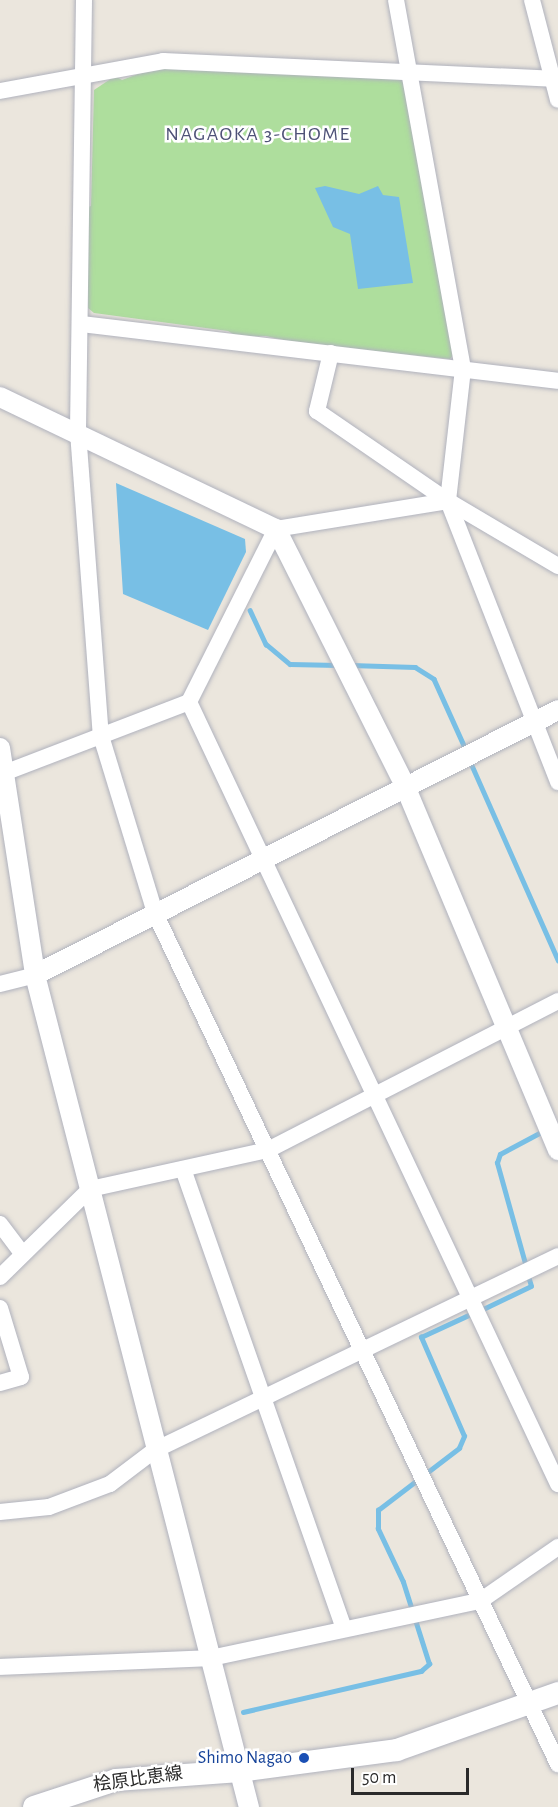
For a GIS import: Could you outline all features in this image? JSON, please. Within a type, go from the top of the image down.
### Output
[{"type":"main road","name":"桧原比恵線","points":[[34,1807],[116,1780],[240,1771],[397,1750],[530,1706],[558,1693]]},
{"type":"street","points":[[84,0],[78,432],[101,736],[155,914],[558,1764]]},
{"type":"street","points":[[396,0],[464,369],[448,501],[531,723],[558,782]]},
{"type":"street","points":[[532,0],[555,80],[558,100]]},
{"type":"street","points":[[0,91],[163,61],[555,80]]},
{"type":"street","points":[[81,324],[558,381]]},
{"type":"street","points":[[331,353],[317,411],[448,501],[558,566]]},
{"type":"street","points":[[0,397],[78,432],[276,529],[448,501]]},
{"type":"street","points":[[4,773],[189,702],[276,529]]},
{"type":"street","points":[[276,529],[405,786],[558,1150]]},
{"type":"street","points":[[189,702],[376,1097],[469,1301],[558,1484]]},
{"type":"street","points":[[0,984],[35,975],[558,710]]},
{"type":"street","points":[[0,748],[35,975],[155,1450],[249,1807]]},
{"type":"street","points":[[0,1277],[90,1189],[268,1150],[376,1097],[558,1001]]},
{"type":"street","points":[[183,1169],[344,1629]]},
{"type":"street","points":[[0,1224],[23,1254]]},
{"type":"street","points":[[0,1512],[49,1507],[110,1484],[155,1450],[469,1301],[558,1256]]},
{"type":"street","points":[[0,1308],[21,1377],[0,1383]]},
{"type":"street","points":[[0,1667],[211,1658],[480,1601],[558,1547]]},
{"type":"green space","points":[[157,67],[407,78],[454,354],[450,359],[301,344],[266,336],[238,337],[228,331],[94,313],[88,308],[86,208],[91,206],[94,90],[115,76],[122,80]]},
{"type":"water","points":[[325,186],[359,194],[378,186],[383,195],[399,197],[413,283],[358,289],[350,234],[333,227],[315,188]]},
{"type":"water","points":[[116,483],[245,539],[246,552],[208,630],[123,594]]},
{"type":"waterway","points":[[250,610],[266,644],[290,664],[338,665]]},
{"type":"waterway","points":[[350,665],[415,667],[434,679],[466,750]]},
{"type":"waterway","points":[[470,761],[558,960]]},
{"type":"waterway","points":[[526,1267],[497,1163],[500,1154],[545,1130]]},
{"type":"waterway","points":[[481,1310],[531,1286],[528,1276]]},
{"type":"waterway","points":[[243,1712],[421,1671],[429,1664],[403,1582],[378,1529],[378,1510],[459,1448],[464,1436],[421,1337],[473,1313]]},
{"type":"place","name":"Shimo Nagao","points":[[304,1758]]},
{"type":"district","name":"NAGAOKA 3-CHOME","points":[[258,134]]}]
